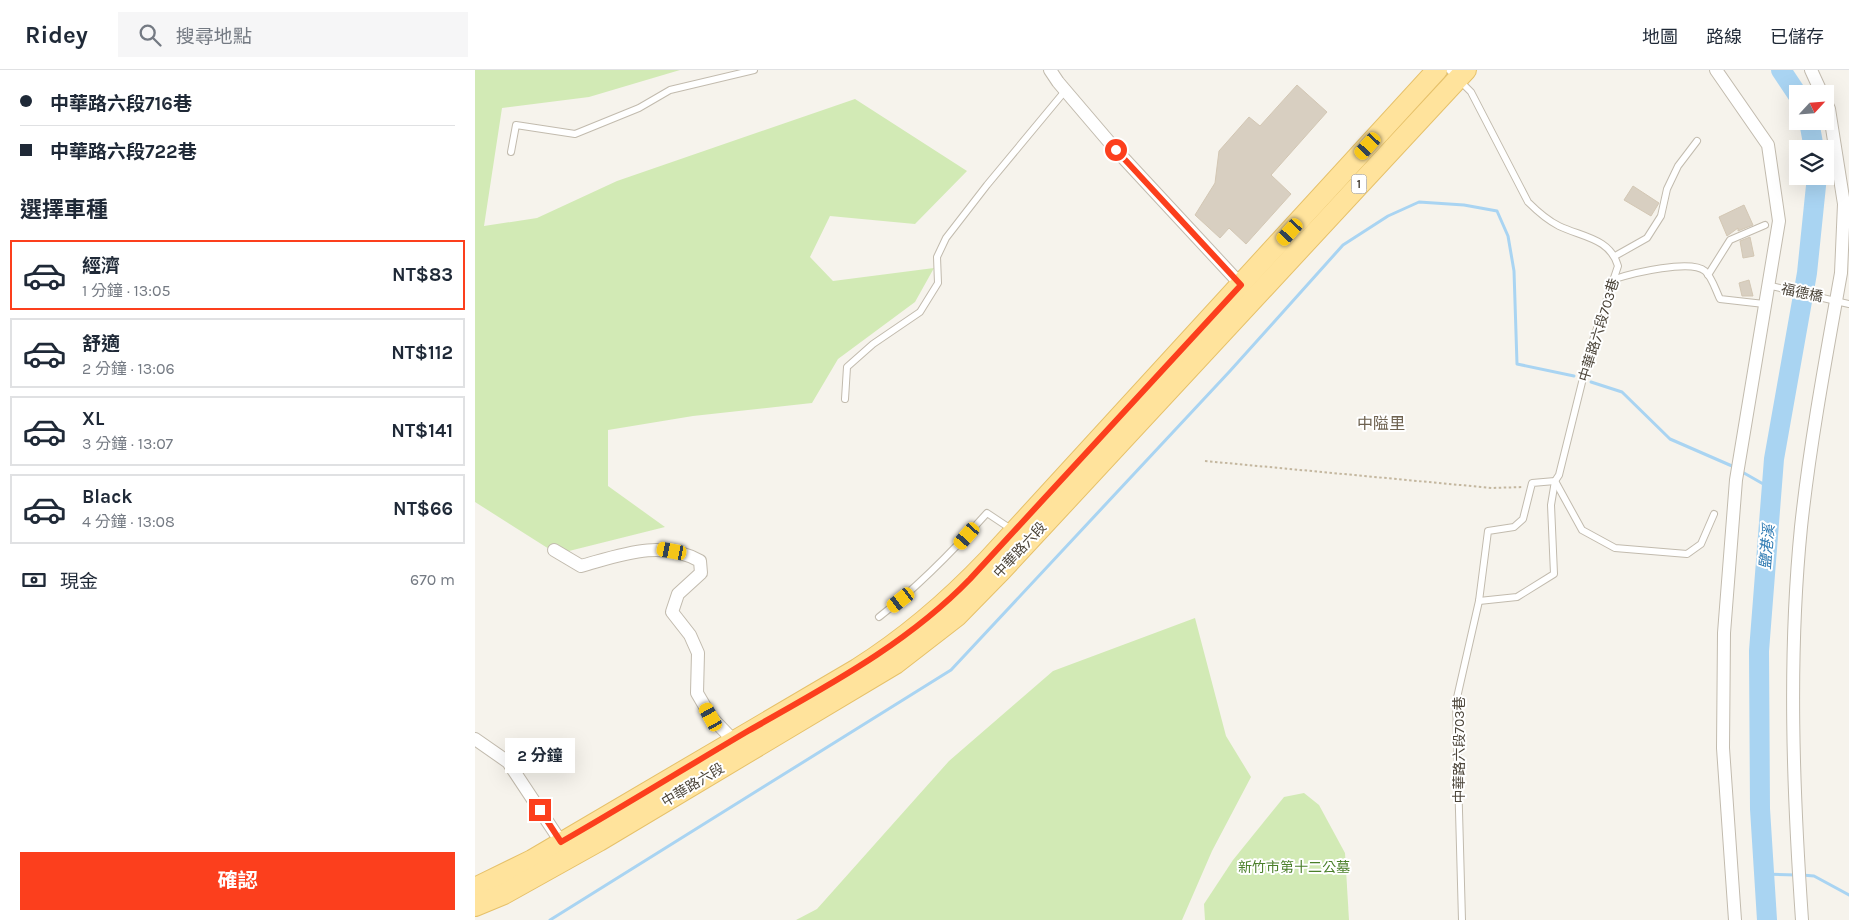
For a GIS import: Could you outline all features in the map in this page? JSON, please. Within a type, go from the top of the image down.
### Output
[{"type":"main road","name":"中華路六段","points":[[475,888],[532,860],[561,842],[594,833],[870,680],[940,631],[1002,570],[1247,291],[1437,70]]},
{"type":"main road","name":"中華路六段","points":[[475,906],[504,894],[733,740],[857,669],[905,637],[961,589],[1458,73]]},
{"type":"street","points":[[1051,70],[1065,91],[1134,170],[1247,291]]},
{"type":"street","points":[[1716,70],[1767,145],[1779,221],[1736,480],[1724,633],[1723,748],[1735,920]]},
{"type":"street","points":[[1811,70],[1818,85]]},
{"type":"street","points":[[1802,920],[1798,861],[1794,656],[1800,538],[1841,274],[1844,204],[1832,130]]},
{"type":"street","points":[[554,550],[581,566],[658,548],[687,554],[700,561],[701,573],[677,594],[672,612],[691,635],[699,653],[697,693],[711,717],[733,740]]},
{"type":"street","points":[[475,739],[508,762],[561,842]]},
{"type":"lane","points":[[511,152],[516,125],[575,134],[639,108],[670,90],[754,70]]},
{"type":"lane","points":[[1458,73],[1490,126],[1528,202],[1541,215],[1601,243],[1610,248],[1615,256],[1647,238],[1661,216],[1667,189],[1678,166],[1697,141]]},
{"type":"lane","points":[[845,398],[847,367],[873,344],[920,312],[938,283],[937,257],[945,238],[1065,91]]},
{"type":"lane","points":[[1708,274],[1730,240],[1765,226]]},
{"type":"lane","name":"中華路六段703巷","points":[[1479,601],[1517,597],[1554,574],[1551,505],[1555,481],[1559,475],[1591,346],[1602,310],[1615,279],[1618,266],[1615,256]]},
{"type":"lane","points":[[1615,279],[1647,271],[1695,267],[1704,270],[1708,274],[1720,300],[1764,304]]},
{"type":"lane","name":"福德橋","points":[[1767,285],[1849,304]]},
{"type":"lane","points":[[1531,487],[1532,483],[1555,481],[1582,530],[1615,548],[1687,554],[1701,544],[1714,514]]},
{"type":"lane","name":"中華路六段703巷","points":[[1462,920],[1456,702],[1479,601],[1488,531],[1514,527],[1523,519],[1531,487]]},
{"type":"lane","points":[[879,618],[913,591],[947,559],[987,513],[1014,532]]},
{"type":"path","points":[[1205,462],[1492,488],[1531,487]]},
{"type":"green space","points":[[475,70],[680,70],[589,97],[502,108],[484,226],[537,218],[617,181],[855,99],[967,171],[915,224],[830,216],[810,257],[833,281],[934,268],[915,302],[838,359],[812,403],[693,416],[608,430],[608,486],[665,527],[557,554],[475,502]]},
{"type":"green space","points":[[1195,618],[1226,736],[1251,777],[1212,851],[1182,920],[796,920],[817,909],[949,761],[1053,671]]},
{"type":"green space","name":"新竹市第十二公墓","points":[[1304,793],[1319,805],[1345,853],[1349,920],[1205,920],[1204,904],[1233,860],[1284,797]]},
{"type":"building","points":[[1297,85],[1327,112],[1271,175],[1291,194],[1246,244],[1229,228],[1220,238],[1195,215],[1215,183],[1219,151],[1249,117],[1260,126]]},
{"type":"building","points":[[1633,186],[1659,203],[1651,216],[1624,200]]},
{"type":"building","points":[[1744,205],[1753,225],[1738,231],[1738,228],[1727,236],[1719,217]]},
{"type":"building","points":[[1750,237],[1754,256],[1743,258],[1740,241]]},
{"type":"building","points":[[1749,280],[1753,296],[1742,296],[1739,283]]},
{"type":"waterway","name":"鹽港溪","points":[[1781,70],[1791,85]]},
{"type":"waterway","name":"鹽港溪","points":[[1811,130],[1812,140]]},
{"type":"waterway","name":"鹽港溪","points":[[1767,920],[1760,809],[1759,651],[1774,459],[1807,273],[1816,185]]},
{"type":"waterway","points":[[550,920],[951,670],[1230,371],[1343,245],[1388,216],[1419,202],[1464,205],[1497,211],[1508,236],[1514,271],[1517,364],[1574,376]]},
{"type":"waterway","points":[[1591,382],[1622,392],[1670,439],[1732,466]]},
{"type":"waterway","points":[[1744,473],[1772,489]]},
{"type":"waterway","points":[[1764,874],[1796,875]]},
{"type":"waterway","points":[[1802,875],[1814,876],[1849,895]]},
{"type":"district","name":"中隘里","points":[[1381,423]]},
{"type":"route","points":[[540,810],[561,842],[885,652],[930,617],[961,589],[1241,285],[1116,150]]}]
